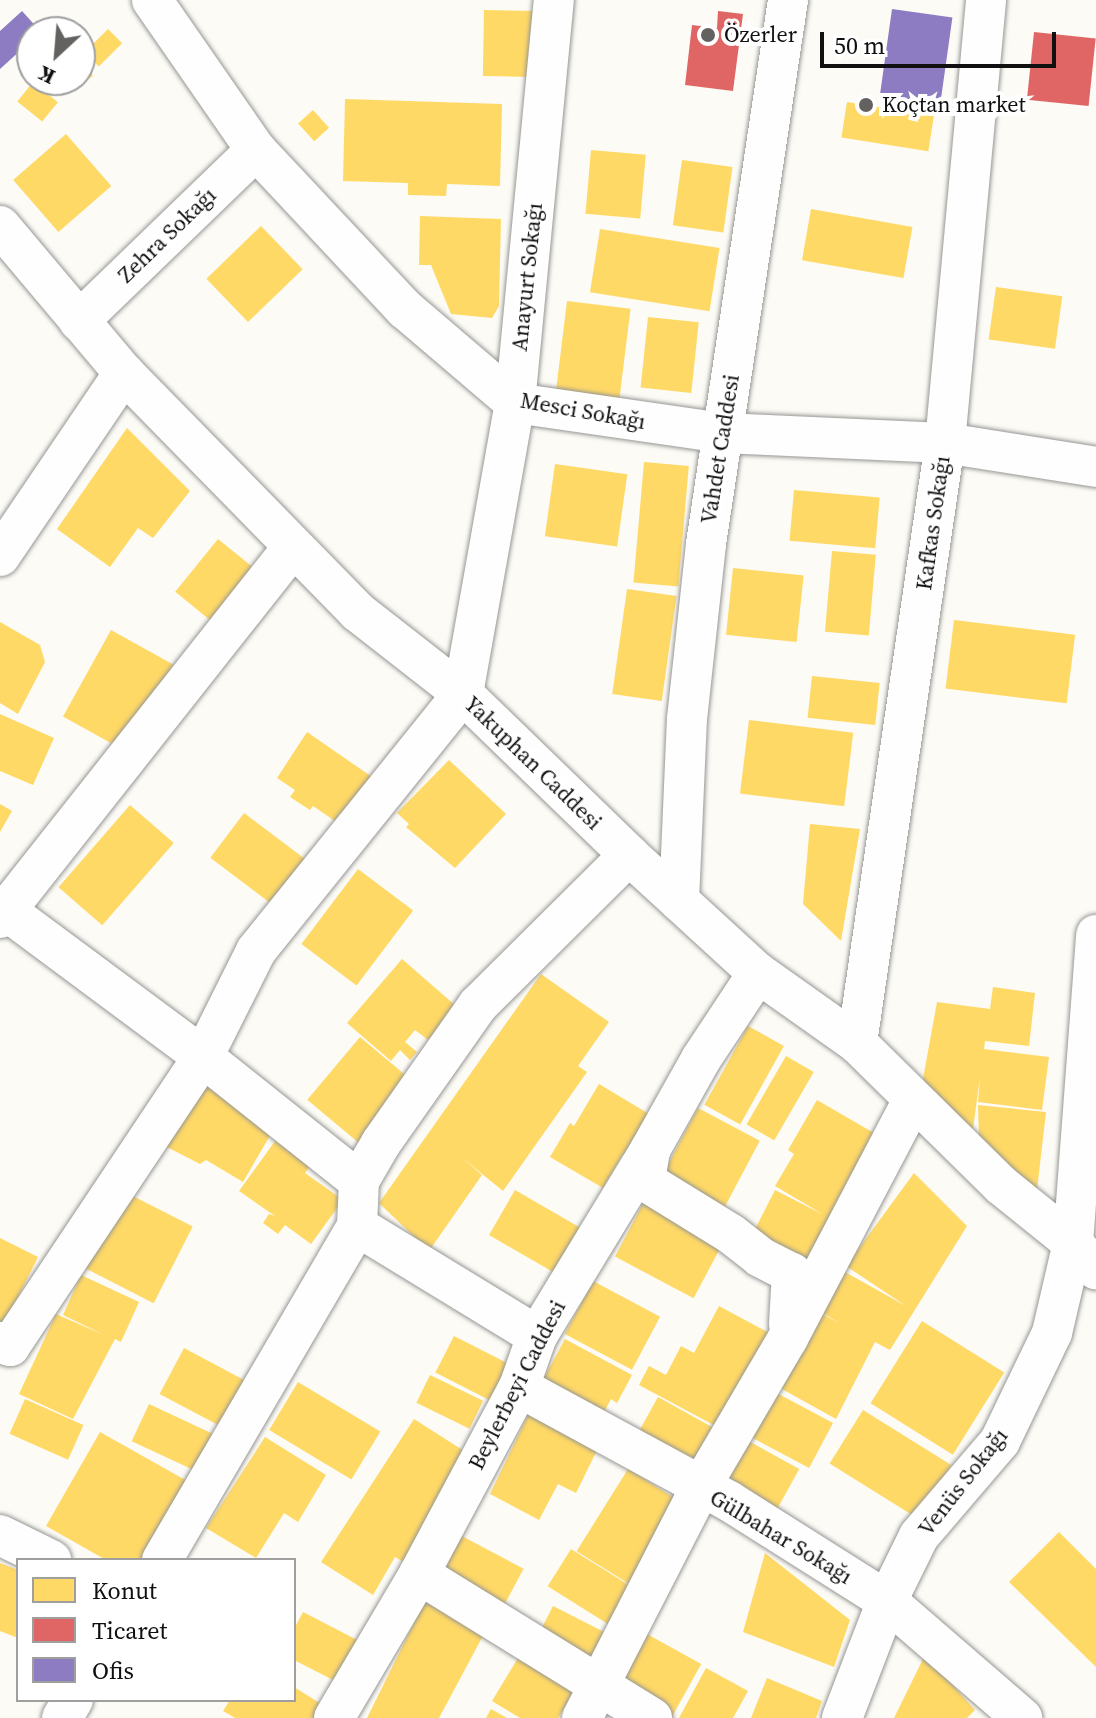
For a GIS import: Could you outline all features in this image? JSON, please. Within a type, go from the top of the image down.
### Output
[{"type":"street","name":"Mesci Sokağı","points":[[152,0],[256,150],[405,309],[515,403],[723,433],[945,443],[1096,467]]},
{"type":"street","name":"Anayurt Sokağı","points":[[463,694],[515,403],[554,0]]},
{"type":"street","name":"Vahdet Caddesi","points":[[679,901],[687,719],[706,544],[788,0]]},
{"type":"street","name":"Kafkas Sokağı","points":[[857,1043],[945,443],[986,0]]},
{"type":"street","name":"Zehra Sokağı","points":[[79,321],[256,150]]},
{"type":"street","name":"Yakuphan Caddesi","points":[[0,226],[124,373],[358,612],[463,694],[629,855],[758,973],[857,1043],[1001,1185],[1085,1256]]},
{"type":"street","points":[[0,556],[124,373]]},
{"type":"street","points":[[293,547],[2,911],[203,1057],[359,1181]]},
{"type":"street","points":[[3,1349],[203,1057],[256,951],[463,694]]},
{"type":"street","points":[[163,1558],[357,1226],[359,1181],[381,1143],[478,1005],[629,855]]},
{"type":"street","name":"Venüs Sokağı","points":[[842,1718],[887,1601],[919,1536],[1000,1441],[1085,1256],[1096,935]]},
{"type":"street","name":"Beylerbeyi Caddesi","points":[[334,1718],[419,1574],[519,1387],[537,1336],[650,1150],[701,1059],[758,973]]},
{"type":"street","points":[[592,1702],[700,1488],[788,1338],[913,1100]]},
{"type":"street","points":[[650,1150],[645,1181],[731,1234],[760,1257],[792,1273],[788,1338]]},
{"type":"street","points":[[357,1226],[537,1336]]},
{"type":"street","name":"Gülbahar Sokağı","points":[[519,1387],[700,1488],[729,1501],[887,1601],[1022,1718]]},
{"type":"street","points":[[0,1535],[47,1558]]},
{"type":"street","points":[[419,1574],[592,1702],[652,1718]]},
{"type":"building: Konut","points":[[484,10],[537,11],[536,77],[483,76]]},
{"type":"building: Konut","points":[[108,29],[122,43],[99,66],[96,64],[96,41]]},
{"type":"building: Konut","points":[[22,96],[50,96],[58,102],[42,122],[17,101]]},
{"type":"building: Konut","points":[[345,99],[502,104],[500,186],[447,184],[446,196],[408,195],[408,183],[343,181]]},
{"type":"building: Konut","points":[[847,102],[934,116],[928,151],[841,138]]},
{"type":"building: Konut","points":[[313,110],[329,128],[314,141],[298,123]]},
{"type":"building: Konut","points":[[66,134],[111,186],[58,232],[13,180]]},
{"type":"building: Konut","points":[[591,150],[646,155],[640,219],[585,214]]},
{"type":"building: Konut","points":[[682,160],[733,167],[723,232],[673,225]]},
{"type":"building: Konut","points":[[811,209],[912,227],[903,278],[802,260]]},
{"type":"building: Konut","points":[[420,216],[501,219],[499,306],[492,318],[451,314],[431,265],[419,265]]},
{"type":"building: Konut","points":[[261,226],[303,269],[248,322],[206,279]]},
{"type":"building: Konut","points":[[600,229],[720,248],[709,311],[590,292]]},
{"type":"building: Konut","points":[[996,287],[1062,296],[1055,349],[989,339]]},
{"type":"building: Konut","points":[[567,301],[631,309],[619,401],[556,393]]},
{"type":"building: Konut","points":[[648,317],[699,322],[691,393],[641,388]]},
{"type":"building: Konut","points":[[127,428],[190,491],[153,538],[138,528],[110,567],[57,529]]},
{"type":"building: Konut","points":[[644,462],[689,466],[678,586],[633,583]]},
{"type":"building: Konut","points":[[555,464],[627,474],[617,546],[545,536]]},
{"type":"building: Konut","points":[[794,490],[880,497],[875,548],[790,541]]},
{"type":"building: Konut","points":[[218,539],[259,572],[216,625],[175,592]]},
{"type":"building: Konut","points":[[832,551],[876,555],[869,636],[825,632]]},
{"type":"building: Konut","points":[[733,568],[804,575],[797,642],[726,635]]},
{"type":"building: Konut","points":[[627,589],[677,596],[662,701],[612,694]]},
{"type":"building: Konut","points":[[954,620],[1075,635],[1067,703],[946,688]]},
{"type":"building: Konut","points":[[0,622],[40,645],[45,662],[18,714],[0,703]]},
{"type":"building: Konut","points":[[111,630],[173,664],[125,751],[63,717]]},
{"type":"building: Konut","points":[[812,676],[880,683],[875,725],[808,718]]},
{"type":"building: Konut","points":[[0,714],[54,738],[33,785],[0,771]]},
{"type":"building: Konut","points":[[749,720],[853,733],[844,806],[740,793]]},
{"type":"building: Konut","points":[[307,732],[375,779],[348,818],[340,813],[335,821],[313,806],[310,810],[290,797],[295,790],[277,778]]},
{"type":"building: Konut","points":[[449,760],[506,814],[455,868],[406,827],[409,824],[397,813]]},
{"type":"building: Konut","points":[[0,804],[12,811],[0,832]]},
{"type":"building: Konut","points":[[130,805],[174,843],[102,925],[58,887]]},
{"type":"building: Konut","points":[[244,813],[309,862],[275,906],[210,858]]},
{"type":"building: Konut","points":[[810,824],[860,829],[841,941],[803,904]]},
{"type":"building: Konut","points":[[358,869],[413,911],[357,986],[301,944]]},
{"type":"building: Konut","points":[[402,959],[456,1006],[428,1040],[415,1030],[405,1042],[417,1052],[410,1060],[400,1050],[391,1061],[347,1023]]},
{"type":"building: Konut","points":[[541,974],[609,1022],[578,1066],[587,1072],[503,1191],[460,1156],[482,1175],[429,1251],[379,1203]]},
{"type":"building: Konut","points":[[993,987],[1035,993],[1029,1046],[985,1041],[984,1049],[1049,1057],[1042,1110],[978,1102],[980,1077],[973,1129],[922,1084],[937,1002],[990,1009]]},
{"type":"building: Konut","points":[[748,1026],[784,1046],[740,1125],[704,1105]]},
{"type":"building: Konut","points":[[360,1037],[414,1082],[361,1145],[307,1100]]},
{"type":"building: Konut","points":[[786,1056],[814,1072],[774,1140],[746,1124]]},
{"type":"building: Konut","points":[[194,1078],[275,1127],[243,1182],[206,1160],[200,1164],[159,1143]]},
{"type":"building: Konut","points":[[599,1084],[654,1117],[630,1159],[623,1154],[603,1188],[550,1157],[570,1123],[574,1126]]},
{"type":"building: Konut","points":[[817,1100],[886,1140],[813,1269],[751,1237],[775,1190],[824,1215],[775,1186],[794,1154],[788,1150]]},
{"type":"building: Konut","points":[[978,1105],[1046,1112],[1037,1190],[979,1141]]},
{"type":"building: Konut","points":[[698,1108],[760,1141],[720,1216],[658,1183]]},
{"type":"building: Konut","points":[[275,1141],[310,1166],[305,1173],[343,1200],[311,1244],[285,1225],[278,1234],[263,1223],[269,1214],[275,1216],[239,1191]]},
{"type":"building: Konut","points":[[914,1173],[967,1226],[890,1350],[875,1342],[836,1419],[771,1383],[813,1309],[839,1323],[813,1307],[836,1267],[906,1306],[846,1266]]},
{"type":"building: Konut","points":[[515,1190],[587,1232],[561,1277],[489,1235]]},
{"type":"building: Konut","points":[[125,1192],[193,1227],[154,1303],[86,1269]]},
{"type":"building: Konut","points":[[645,1200],[724,1242],[694,1298],[615,1257]]},
{"type":"building: Konut","points":[[0,1238],[38,1257],[4,1325],[0,1323]]},
{"type":"building: Konut","points":[[81,1275],[139,1302],[121,1342],[115,1339],[73,1419],[19,1394],[56,1314],[104,1335],[63,1315]]},
{"type":"building: Konut","points":[[593,1281],[660,1317],[632,1370],[565,1334]]},
{"type":"building: Konut","points":[[719,1306],[773,1335],[721,1429],[639,1385],[649,1366],[666,1375],[681,1346],[694,1353]]},
{"type":"building: Konut","points":[[922,1321],[1004,1372],[953,1455],[871,1403]]},
{"type":"building: Konut","points":[[454,1336],[510,1365],[492,1401],[435,1373]]},
{"type":"building: Konut","points":[[565,1339],[632,1375],[617,1403],[611,1399],[599,1422],[538,1389]]},
{"type":"building: Konut","points":[[184,1348],[244,1380],[220,1426],[160,1394]]},
{"type":"building: Konut","points":[[430,1375],[483,1401],[469,1429],[416,1403]]},
{"type":"building: Konut","points":[[298,1382],[380,1431],[351,1479],[269,1430]]},
{"type":"building: Konut","points":[[773,1391],[833,1423],[809,1468],[749,1436]]},
{"type":"building: Konut","points":[[658,1397],[719,1431],[696,1473],[635,1439]]},
{"type":"building: Konut","points":[[25,1399],[83,1425],[68,1460],[10,1434]]},
{"type":"building: Konut","points":[[149,1404],[214,1434],[197,1472],[132,1441]]},
{"type":"building: Konut","points":[[533,1405],[602,1440],[576,1493],[558,1484],[539,1520],[490,1494]]},
{"type":"building: Konut","points":[[863,1410],[951,1465],[918,1519],[830,1463]]},
{"type":"building: Konut","points":[[414,1419],[472,1456],[407,1564],[395,1557],[373,1595],[321,1562]]},
{"type":"building: Konut","points":[[100,1432],[196,1486],[155,1558],[102,1558],[46,1526]]},
{"type":"building: Konut","points":[[265,1437],[326,1475],[298,1522],[284,1513],[256,1558],[206,1528]]},
{"type":"building: Konut","points":[[745,1439],[799,1469],[773,1517],[718,1487]]},
{"type":"building: Konut","points":[[628,1469],[687,1506],[636,1588],[577,1551]]},
{"type":"building: Konut","points":[[1059,1532],[1096,1569],[1096,1667],[1009,1582]]},
{"type":"building: Konut","points":[[460,1535],[524,1569],[501,1611],[437,1577]]},
{"type":"building: Konut","points":[[571,1549],[631,1587],[608,1624],[548,1586]]},
{"type":"building: Konut","points":[[765,1553],[850,1620],[834,1667],[743,1632]]},
{"type":"building: Konut","points":[[0,1563],[16,1569],[16,1637],[0,1631]]},
{"type":"building: Konut","points":[[426,1599],[485,1632],[439,1718],[367,1718]]},
{"type":"building: Konut","points":[[553,1606],[606,1633],[589,1666],[536,1639]]},
{"type":"building: Konut","points":[[303,1612],[361,1642],[339,1683],[296,1661],[296,1625]]},
{"type":"building: Konut","points":[[647,1634],[701,1664],[671,1718],[664,1718],[615,1691]]},
{"type":"building: Konut","points":[[925,1655],[975,1710],[967,1718],[894,1718]]},
{"type":"building: Konut","points":[[518,1658],[574,1692],[558,1718],[520,1718],[492,1701]]},
{"type":"building: Konut","points":[[706,1668],[748,1691],[733,1718],[679,1718]]},
{"type":"building: Konut","points":[[767,1678],[822,1701],[816,1718],[751,1718]]},
{"type":"building: Konut","points":[[296,1688],[326,1707],[319,1718],[235,1718],[223,1711],[229,1702],[296,1702]]},
{"type":"building: Konut","points":[[491,1709],[507,1718],[486,1718]]},
{"type":"building: Ticaret","points":[[718,11],[743,14],[733,91],[685,85],[692,25],[717,28]]},
{"type":"building: Ticaret","points":[[1034,32],[1096,38],[1089,106],[1027,100]]},
{"type":"building: Ofis","points":[[892,9],[952,17],[940,104],[880,95]]},
{"type":"building: Ofis","points":[[16,16],[16,54],[0,69],[0,31]]},
{"type":"place","name":"Özerler","points":[[708,35]]},
{"type":"place","name":"Koçtan market","points":[[866,105]]}]
